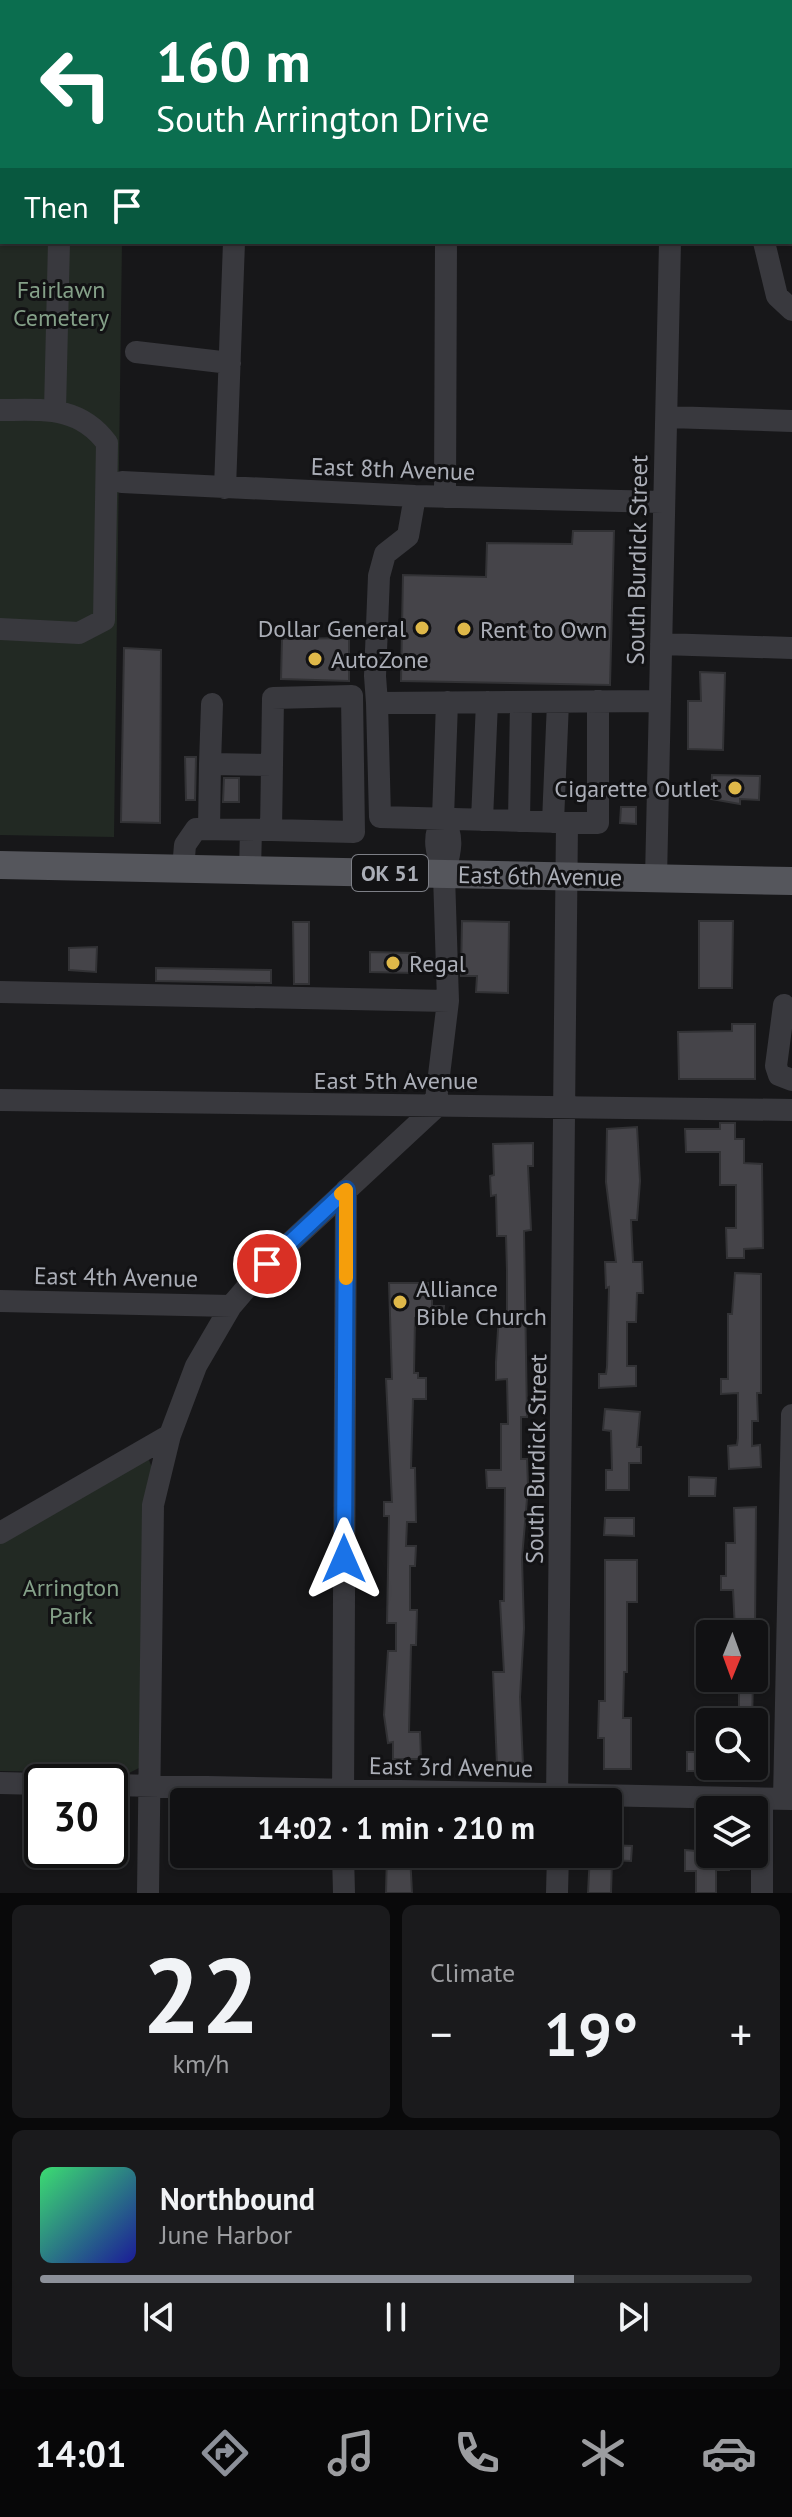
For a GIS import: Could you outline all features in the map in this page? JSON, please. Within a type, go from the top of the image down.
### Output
[{"type":"main road","name":"East 6th Avenue","points":[[0,865],[792,881]]},
{"type":"street","points":[[55,410],[59,244]]},
{"type":"street","points":[[225,488],[234,244]]},
{"type":"street","points":[[445,497],[446,244]]},
{"type":"street","name":"South Burdick Street","points":[[656,879],[670,244]]},
{"type":"street","points":[[764,244],[777,296],[792,310]]},
{"type":"street","points":[[136,352],[230,363]]},
{"type":"street","points":[[0,410],[55,410],[92,423],[107,443],[104,620],[79,633],[0,629]]},
{"type":"street","points":[[668,417],[792,421]]},
{"type":"street","name":"East 8th Avenue","points":[[122,482],[415,496],[662,502]]},
{"type":"street","points":[[380,817],[375,661],[379,576],[385,554],[408,536],[415,496]]},
{"type":"street","points":[[661,644],[792,648]]},
{"type":"street","points":[[250,870],[261,830],[272,765],[273,698],[352,696],[354,832]]},
{"type":"street","points":[[183,869],[185,845],[196,829],[354,832],[380,817],[598,823],[598,701]]},
{"type":"street","points":[[377,703],[660,701]]},
{"type":"street","points":[[148,1893],[152,1786],[153,1505],[170,1435],[196,1366],[231,1306],[267,1264],[435,1108],[448,1001],[444,875],[436,850],[435,830],[443,818],[447,702]]},
{"type":"street","points":[[482,820],[487,702]]},
{"type":"street","points":[[519,821],[521,702]]},
{"type":"street","name":"South Burdick Street","points":[[557,1788],[566,1106],[565,877],[560,822],[558,702]]},
{"type":"street","points":[[209,829],[212,704]]},
{"type":"street","points":[[210,764],[272,765]]},
{"type":"street","points":[[0,992],[448,1001]]},
{"type":"street","points":[[784,1005],[776,1066],[779,1075],[792,1080]]},
{"type":"street","name":"East 5th Avenue","points":[[0,1100],[435,1108],[566,1106],[792,1110]]},
{"type":"street","points":[[343,1788],[346,1190]]},
{"type":"street","name":"East 4th Avenue","points":[[0,1301],[231,1306]]},
{"type":"street","points":[[762,1893],[779,1799],[792,1415]]},
{"type":"street","points":[[0,1533],[170,1435]]},
{"type":"street","points":[[0,1783],[24,1784]]},
{"type":"street","name":"East 3rd Avenue","points":[[128,1785],[190,1788]]},
{"type":"street","name":"East 3rd Avenue","points":[[622,1798],[779,1799]]},
{"type":"street","points":[[343,1868],[344,1893]]},
{"type":"street","points":[[557,1893],[558,1868]]},
{"type":"green space","name":"Fairlawn Cemetery","points":[[0,244],[122,244],[114,837],[0,835]]},
{"type":"green space","name":"Arrington Park","points":[[144,1458],[149,1460],[152,1468],[141,1767],[128,1773],[128,1764],[24,1764],[24,1771],[0,1771],[0,1542]]},
{"type":"building","points":[[573,531],[614,531],[610,685],[401,681],[403,575],[486,577],[487,543],[572,544]]},
{"type":"building","name":"AutoZone","points":[[349,638],[349,681],[281,679],[282,639]]},
{"type":"building","points":[[124,648],[161,650],[160,823],[121,822]]},
{"type":"building","points":[[700,672],[725,673],[723,750],[688,749],[688,701],[701,701]]},
{"type":"building","points":[[185,757],[196,757],[195,800],[186,800]]},
{"type":"building","name":"Cigarette Outlet","points":[[712,775],[760,776],[759,800],[740,799],[740,804],[711,799]]},
{"type":"building","points":[[224,778],[239,778],[239,802],[223,802]]},
{"type":"building","points":[[621,807],[636,807],[636,824],[620,823]]},
{"type":"building","points":[[462,921],[509,922],[508,993],[476,992],[477,976],[461,976]]},
{"type":"building","points":[[699,921],[733,921],[732,988],[699,988]]},
{"type":"building","points":[[293,922],[309,922],[309,984],[294,984]]},
{"type":"building","points":[[97,947],[96,972],[69,970],[69,948]]},
{"type":"building","name":"Regal","points":[[370,952],[415,953],[415,973],[370,972]]},
{"type":"building","points":[[156,968],[271,970],[271,983],[156,981]]},
{"type":"building","points":[[732,1024],[755,1024],[755,1079],[679,1079],[678,1032],[732,1031]]},
{"type":"building","points":[[720,1123],[735,1123],[735,1139],[744,1139],[744,1163],[762,1164],[763,1248],[744,1249],[744,1258],[727,1258],[726,1228],[736,1228],[736,1185],[720,1185],[720,1152],[686,1152],[685,1129],[720,1129]]},
{"type":"building","points":[[637,1127],[640,1181],[637,1220],[631,1220],[633,1262],[642,1262],[643,1293],[637,1293],[636,1322],[627,1322],[627,1366],[636,1366],[636,1386],[599,1388],[599,1374],[606,1374],[607,1367],[609,1287],[606,1288],[605,1262],[616,1262],[606,1182],[607,1129]]},
{"type":"building","points":[[533,1143],[533,1166],[528,1166],[531,1230],[524,1231],[527,1417],[521,1417],[521,1459],[527,1459],[528,1487],[522,1558],[524,1628],[520,1697],[523,1765],[497,1765],[493,1672],[504,1672],[500,1601],[504,1601],[505,1488],[487,1488],[486,1470],[501,1470],[501,1424],[508,1424],[507,1379],[496,1380],[499,1314],[507,1315],[507,1271],[506,1236],[497,1236],[496,1195],[491,1196],[490,1176],[494,1175],[493,1144]]},
{"type":"building","points":[[735,1273],[761,1274],[761,1393],[757,1393],[758,1421],[752,1421],[752,1446],[760,1445],[761,1467],[729,1469],[728,1446],[737,1445],[738,1438],[738,1393],[721,1394],[721,1379],[728,1379],[728,1314],[732,1314]]},
{"type":"building","points":[[389,1283],[432,1283],[432,1306],[444,1306],[443,1319],[415,1318],[414,1373],[418,1373],[418,1378],[426,1378],[426,1399],[413,1399],[411,1468],[415,1468],[416,1522],[407,1522],[406,1546],[416,1546],[415,1566],[410,1566],[410,1610],[417,1610],[416,1645],[411,1645],[409,1732],[420,1732],[421,1759],[393,1759],[393,1742],[388,1743],[384,1715],[388,1651],[396,1651],[396,1623],[387,1623],[389,1516],[384,1516],[384,1502],[392,1502],[386,1379],[392,1379]]},
{"type":"building","points":[[605,1409],[640,1412],[637,1447],[641,1447],[641,1463],[629,1463],[629,1490],[606,1490],[606,1470],[612,1470],[611,1431],[603,1430]]},
{"type":"building","points":[[689,1477],[716,1478],[715,1496],[689,1496]]},
{"type":"building","points":[[756,1507],[755,1620],[734,1620],[733,1590],[721,1590],[721,1576],[726,1576],[726,1543],[735,1543],[734,1508]]},
{"type":"building","points":[[605,1518],[634,1518],[634,1536],[604,1535]]},
{"type":"building","points":[[605,1560],[637,1560],[637,1602],[627,1602],[627,1672],[624,1672],[623,1718],[631,1718],[631,1769],[604,1769],[604,1738],[598,1738],[599,1701],[605,1701]]},
{"type":"building","points":[[739,1692],[753,1692],[752,1708],[739,1708]]},
{"type":"building","points":[[687,1752],[696,1752],[696,1771],[687,1771]]},
{"type":"building","points":[[622,1846],[632,1846],[631,1861],[622,1861]]},
{"type":"building","points":[[685,1850],[696,1851],[696,1868],[729,1868],[716,1870],[716,1893],[696,1893],[696,1871],[685,1871]]},
{"type":"building","points":[[387,1868],[411,1868],[412,1893],[386,1893]]},
{"type":"building","points":[[589,1868],[612,1868],[611,1893],[588,1893]]},
{"type":"slow traffic","points":[[341,1194],[346,1190],[346,1278]]},
{"type":"place","name":"Dollar General","points":[[422,628]]},
{"type":"place","name":"Rent to Own","points":[[464,629]]},
{"type":"place","name":"AutoZone","points":[[315,659]]},
{"type":"place","name":"Cigarette Outlet","points":[[735,788]]},
{"type":"place","name":"Regal","points":[[393,963]]},
{"type":"place","name":"Alliance Bible Church","points":[[400,1302]]},
{"type":"route","points":[[267,1264],[346,1190],[344,1559]]}]
